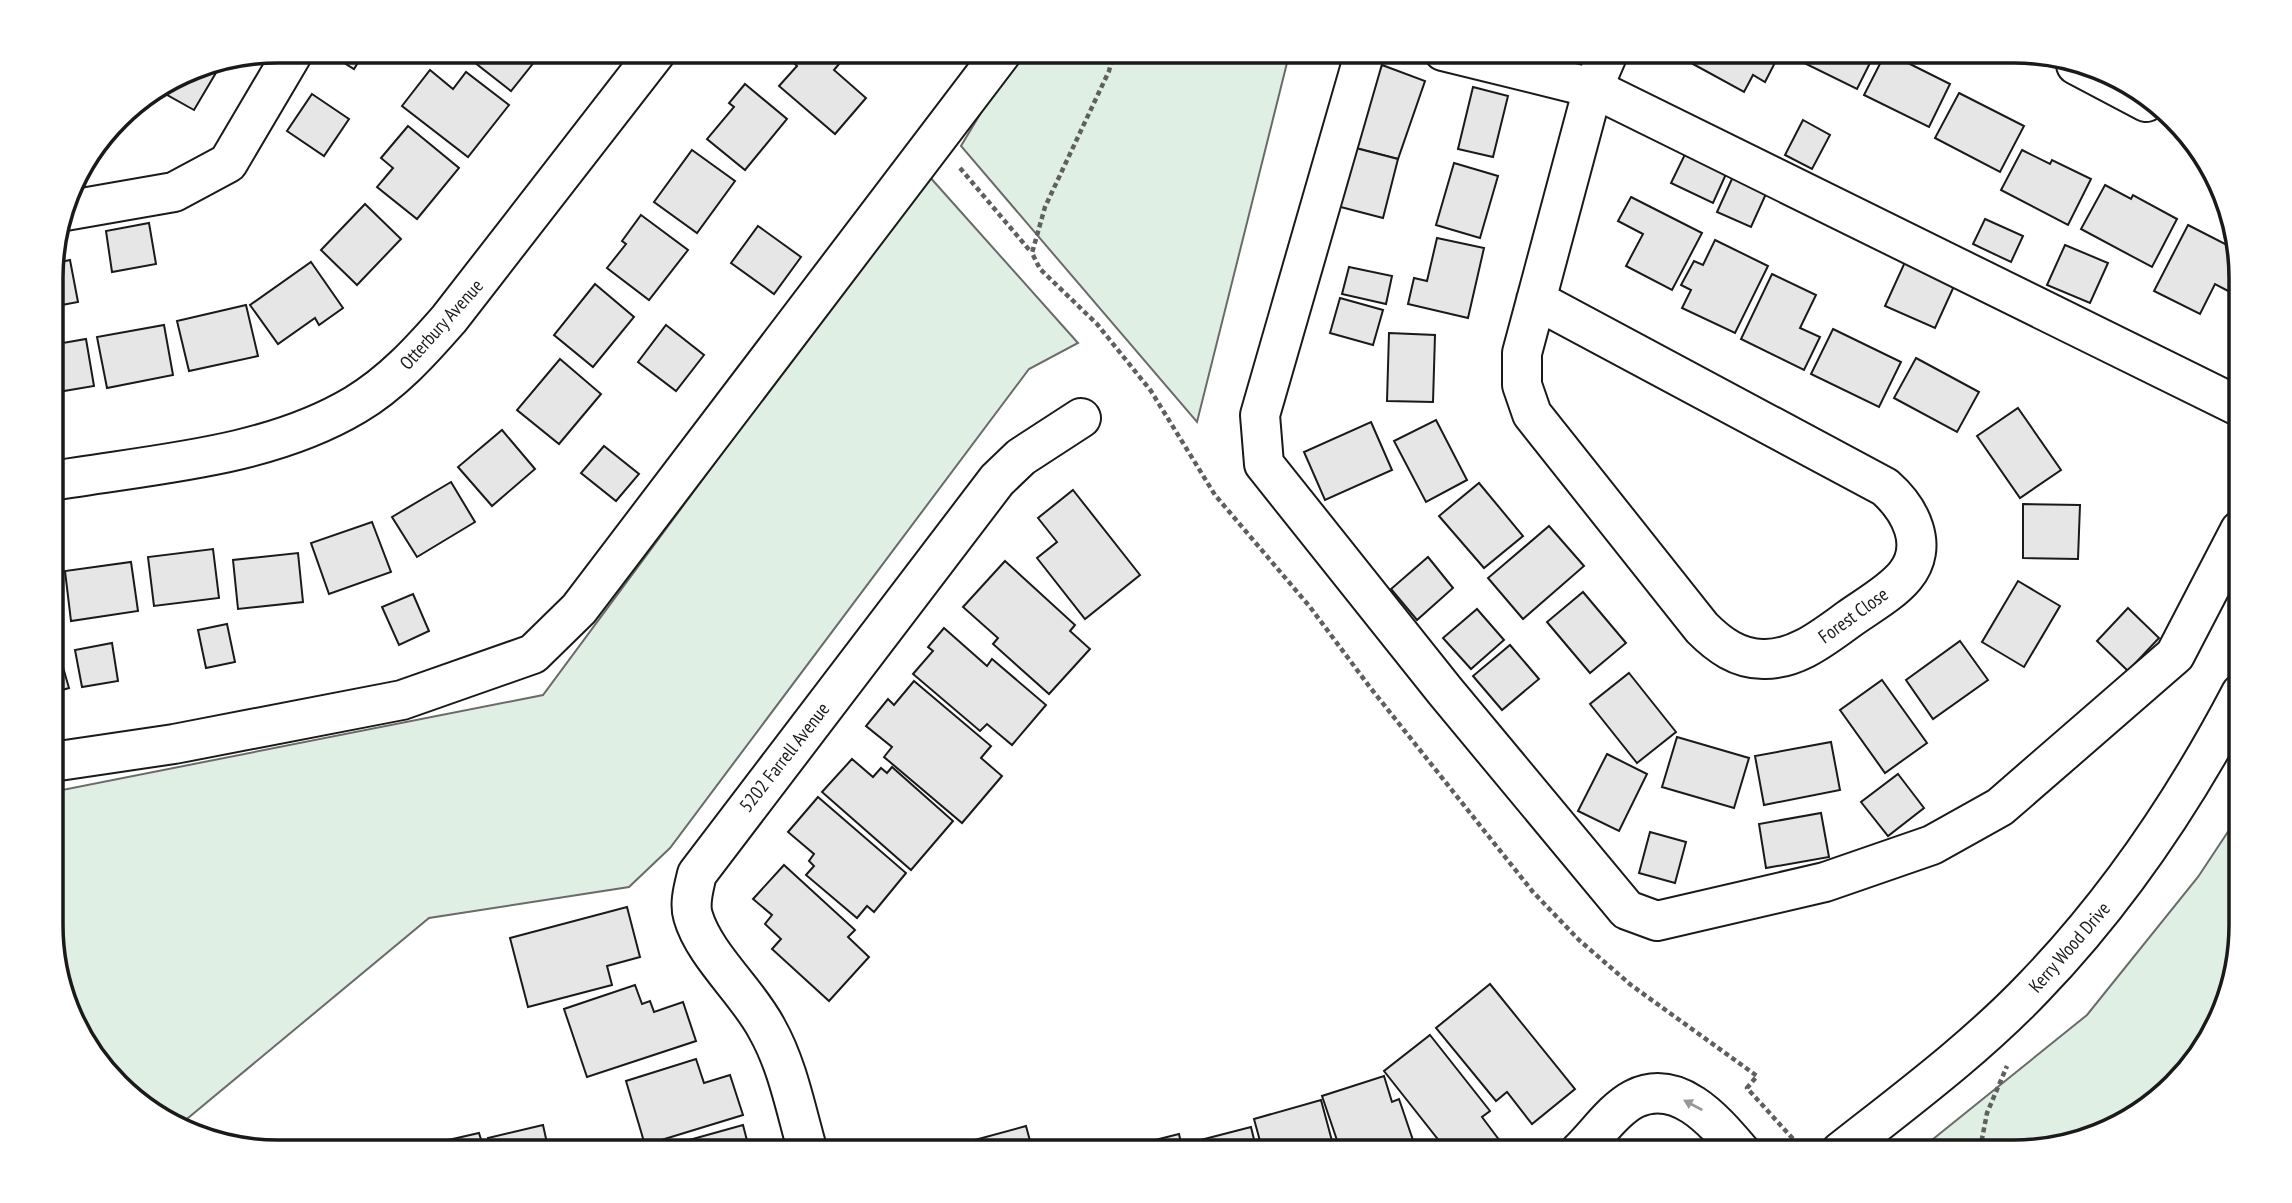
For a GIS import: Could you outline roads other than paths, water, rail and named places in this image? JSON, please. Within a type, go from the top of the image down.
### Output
[{"type":"street","points":[[75,209],[174,192],[228,163],[287,63]]},
{"type":"street","name":"Otterbury Avenue","points":[[63,479],[239,449],[281,437],[327,420],[377,389],[422,351],[449,319],[648,63]]},
{"type":"street","points":[[63,760],[174,744],[402,699],[533,654],[579,609],[994,63]]},
{"type":"street","points":[[1362,63],[1260,415],[1264,464],[1444,691],[1627,910],[1657,921],[1825,882],[1932,845],[2000,807],[2175,655],[2229,551]]},
{"type":"street","points":[[1492,63],[1593,88],[2229,402]]},
{"type":"street","name":"Forest Close","points":[[1535,300],[1885,486],[1910,515],[1915,531],[1914,560],[1905,576],[1822,639],[1784,656],[1745,657],[1714,640],[1541,428],[1525,401],[1522,353],[1535,300],[1593,88],[1604,63]]},
{"type":"street","name":"5202 Farrell Avenue","points":[[804,1140],[779,1055],[768,1029],[707,943],[693,916],[692,899],[697,874],[997,480],[1021,457],[1081,418]]},
{"type":"street","name":"Kerry Wood Drive","points":[[1855,1140],[2032,990],[2089,928],[2155,840],[2229,714]]},
{"type":"street","points":[[1591,1140],[1634,1099],[1659,1094],[1682,1099],[1703,1110],[1730,1140]]}]
